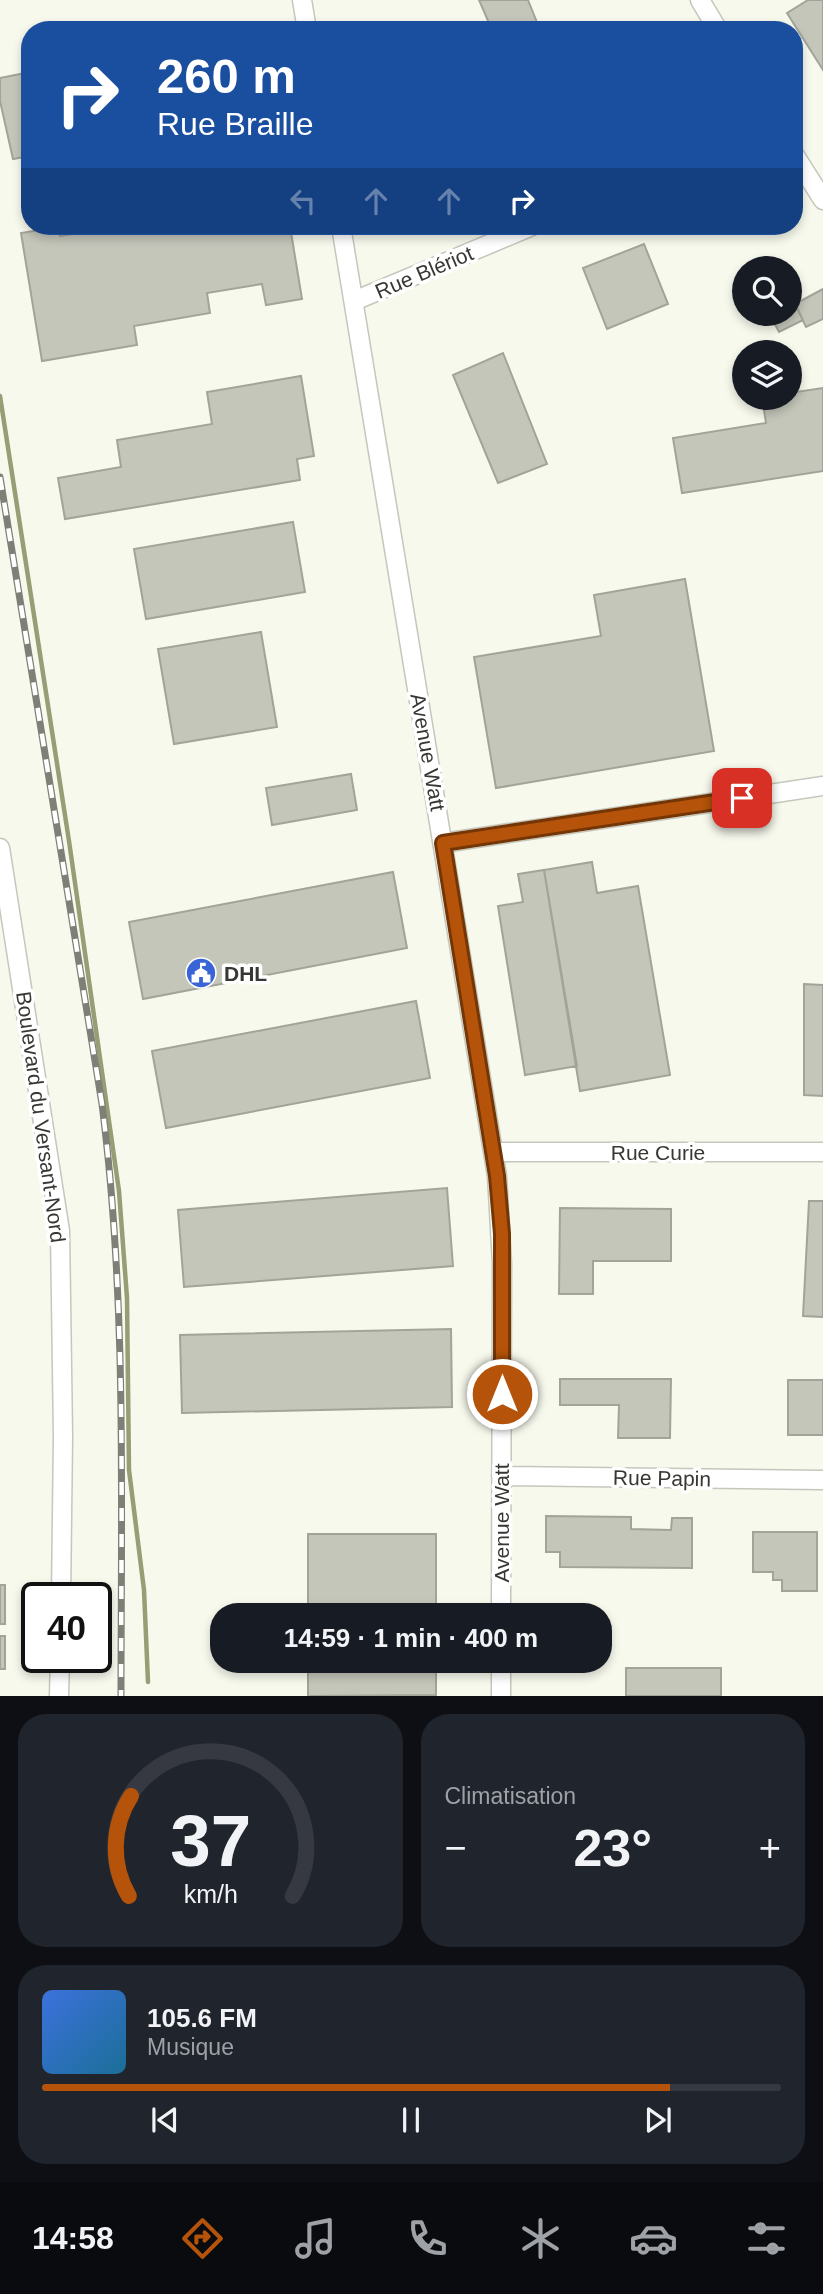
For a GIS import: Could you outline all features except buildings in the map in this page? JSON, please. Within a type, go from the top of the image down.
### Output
[{"type":"street","points":[[302,0],[306,21]]},
{"type":"street","points":[[700,0],[713,21]]},
{"type":"street","points":[[803,168],[823,200]]},
{"type":"street","name":"Avenue Watt","points":[[343,235],[494,1153],[502,1234],[501,1603]]},
{"type":"street","name":"Rue Blériot","points":[[354,301],[511,235]]},
{"type":"street","points":[[443,843],[823,786]]},
{"type":"street","name":"Boulevard du Versant-Nord","points":[[0,848],[60,1231],[63,1436],[61,1582]]},
{"type":"street","name":"Rue Curie","points":[[494,1153],[823,1152]]},
{"type":"street","name":"Rue Papin","points":[[501,1476],[823,1480]]},
{"type":"street","points":[[60,1673],[60,1696]]},
{"type":"street","points":[[501,1673],[501,1696]]},
{"type":"waterway","points":[[0,396],[69,841],[119,1191],[127,1298],[129,1470],[144,1590],[148,1682]]},
{"type":"railway","points":[[0,477],[102,1104],[110,1178],[116,1251],[121,1399],[121,1696]]},
{"type":"place","name":"DHL","points":[[201,973]]},
{"type":"route","points":[[502,1394],[502,1234],[497,1176],[443,843],[742,798]]}]
